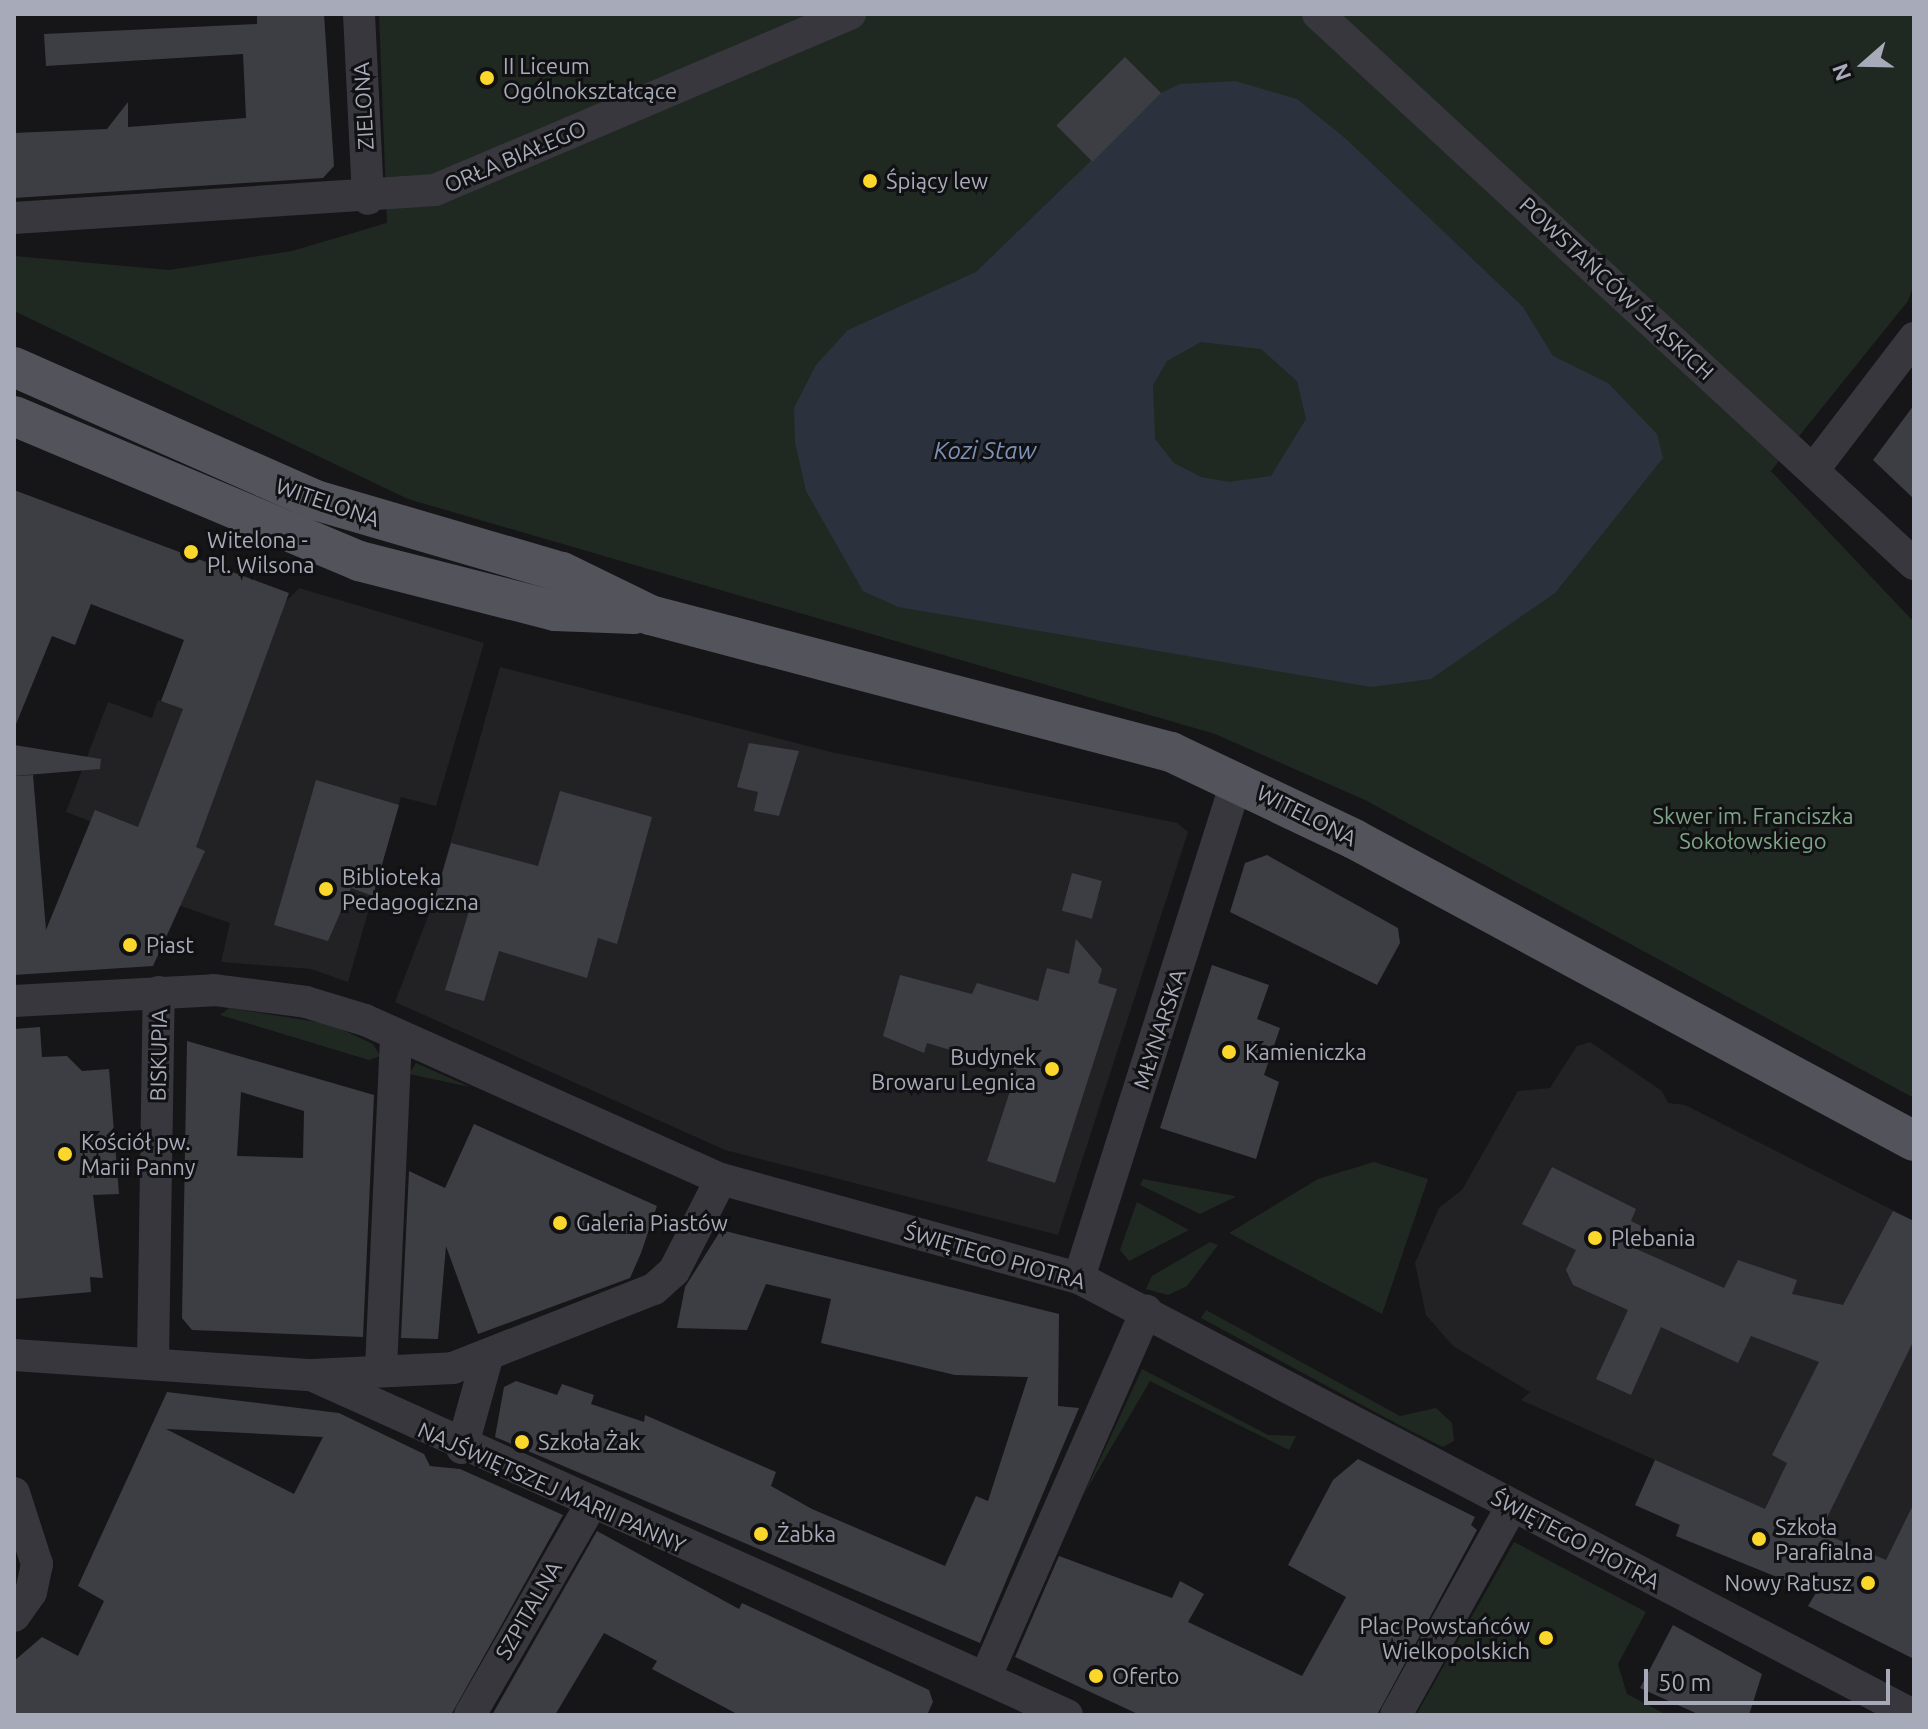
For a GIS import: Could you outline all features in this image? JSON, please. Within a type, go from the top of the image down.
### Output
[{"type":"main road","name":"WITELONA","points":[[14,367],[315,500],[562,572],[650,615],[1086,727],[1237,780],[1914,1141]]},
{"type":"main road","name":"WITELONA","points":[[14,416],[359,561],[555,611],[650,615]]},
{"type":"street","name":"ZIELONA","points":[[359,14],[368,199]]},
{"type":"street","name":"ORŁA BIAŁEGO","points":[[14,218],[368,199],[450,185],[850,14]]},
{"type":"street","name":"POWSTAŃCÓW ŚLĄSKICH","points":[[1318,14],[1914,564]]},
{"type":"street","points":[[1814,469],[1914,338]]},
{"type":"street","name":"MŁYNARSKA","points":[[1079,1278],[1237,780]]},
{"type":"street","name":"ŚWIĘTEGO PIOTRA","points":[[159,992],[287,997],[396,1034],[721,1179],[1079,1278],[1913,1715]]},
{"type":"street","name":"BISKUPIA","points":[[14,1001],[159,992],[153,1360]]},
{"type":"street","points":[[381,1368],[396,1034]]},
{"type":"street","points":[[311,1375],[381,1368],[440,1370],[487,1358],[584,1319],[668,1279],[721,1179]]},
{"type":"street","points":[[986,1676],[1146,1311]]},
{"type":"street","name":"NAJŚWIĘTSZEJ MARII PANNY","points":[[14,1355],[153,1360],[311,1375],[590,1506],[986,1676],[1067,1715]]},
{"type":"street","points":[[462,1448],[487,1358]]},
{"type":"street","points":[[14,1493],[36,1559],[31,1592],[14,1616]]},
{"type":"street","name":"SZPITALNA","points":[[470,1715],[590,1506]]},
{"type":"street","points":[[1396,1715],[1512,1506]]},
{"type":"shaded area","points":[[299,588],[484,643],[436,806],[401,797],[348,982],[311,969],[221,962],[230,923],[74,869],[92,822],[66,812],[108,702],[152,718],[158,700],[183,708]]},
{"type":"shaded area","points":[[500,667],[831,752],[1177,823],[1188,832],[1058,1235],[725,1150],[395,1002],[434,901]]},
{"type":"shaded area","points":[[1590,1042],[1662,1091],[1668,1103],[1685,1105],[1914,1221],[1914,1659],[1808,1606],[1816,1593],[1676,1536],[1679,1524],[1635,1505],[1655,1460],[1521,1400],[1530,1392],[1453,1346],[1426,1315],[1415,1263],[1439,1208],[1462,1190],[1518,1091],[1550,1088],[1577,1046]]},
{"type":"green space","name":"Skwer im. Franciszka Sokołowskiego","points":[[379,14],[1914,14],[1914,284],[1908,301],[1771,471],[1914,622],[1914,1098],[1365,800],[1215,734],[408,499],[14,311],[14,256],[169,270],[292,251],[387,223]]},
{"type":"green space","points":[[229,1008],[330,1024],[373,1044],[380,1056],[369,1060],[220,1015]]},
{"type":"green space","points":[[416,1063],[470,1087],[409,1074]]},
{"type":"green space","points":[[1374,1162],[1428,1179],[1382,1314],[1229,1233],[1318,1179]]},
{"type":"green space","points":[[1143,1179],[1235,1197],[1200,1214],[1140,1185]]},
{"type":"green space","points":[[1137,1202],[1189,1230],[1129,1261],[1120,1250]]},
{"type":"green space","points":[[1210,1242],[1218,1245],[1187,1286],[1168,1295],[1146,1289],[1152,1276]]},
{"type":"green space","points":[[1206,1310],[1400,1416],[1436,1408],[1452,1423],[1454,1441],[1443,1447],[1403,1427],[1201,1318]]},
{"type":"green space","points":[[1142,1369],[1268,1435],[1296,1436],[1289,1450],[1150,1381],[1084,1494]]},
{"type":"green space","name":"Plac Powstańców Wielkopolskich","points":[[1514,1542],[1646,1612],[1618,1664],[1627,1694],[1667,1715],[1416,1715]]},
{"type":"water","name":"Kozi Staw","points":[[1235,81],[1297,99],[1346,139],[1523,307],[1553,356],[1608,383],[1657,434],[1663,458],[1555,593],[1431,679],[1371,687],[898,607],[863,591],[806,491],[795,442],[794,408],[816,365],[848,330],[976,272],[1161,93],[1180,84]],"holes":[[[1201,342],[1261,349],[1297,381],[1306,419],[1271,476],[1229,482],[1201,477],[1174,463],[1155,439],[1153,385],[1167,361]]]},
{"type":"building","points":[[257,14],[324,14],[334,166],[323,178],[14,198],[14,133],[107,129],[128,102],[128,127],[246,118],[243,54],[46,66],[44,34],[257,24]]},
{"type":"building","points":[[1125,57],[1161,93],[1092,162],[1056,126]]},
{"type":"building","points":[[1914,405],[1914,499],[1873,460]]},
{"type":"building","points":[[14,490],[289,593],[196,847],[205,851],[153,966],[14,975],[14,776],[33,775],[46,930],[95,810],[138,827],[183,709],[161,701],[184,640],[91,604],[75,645],[52,636],[14,729]]},
{"type":"building","points":[[749,743],[799,751],[779,816],[754,811],[758,792],[737,787]]},
{"type":"building","points":[[14,745],[101,759],[100,769],[14,776]]},
{"type":"building","points":[[316,780],[399,805],[373,896],[351,888],[328,941],[274,925]]},
{"type":"building","points":[[560,791],[652,817],[617,944],[598,938],[587,978],[499,951],[484,1001],[445,990],[469,911],[434,901],[451,843],[538,866]]},
{"type":"building","points":[[1267,855],[1398,928],[1400,943],[1377,985],[1230,912],[1245,863]]},
{"type":"building","points":[[1072,873],[1102,881],[1092,919],[1062,911]]},
{"type":"building","name":"Budynek Browaru Legnica","points":[[1076,939],[1102,969],[1098,983],[1117,989],[1055,1183],[987,1161],[1017,1070],[927,1043],[924,1053],[883,1036],[900,975],[972,994],[977,983],[1038,1001],[1047,968],[1069,974]]},
{"type":"building","points":[[1212,965],[1269,985],[1257,1019],[1280,1028],[1264,1075],[1279,1082],[1256,1159],[1160,1128]]},
{"type":"building","name":"Kościół pw. Marii Panny","points":[[40,1027],[42,1057],[67,1056],[82,1071],[109,1069],[119,1194],[93,1195],[103,1278],[90,1277],[91,1292],[14,1299],[14,1029]]},
{"type":"building","points":[[187,1041],[374,1095],[363,1337],[192,1330],[182,1318]],"holes":[[[241,1092],[304,1111],[303,1158],[237,1156]]]},
{"type":"building","points":[[474,1124],[657,1206],[641,1253],[630,1278],[478,1334],[446,1246],[438,1339],[401,1338],[409,1171],[445,1188]]},
{"type":"building","points":[[1552,1167],[1636,1209],[1631,1221],[1643,1227],[1632,1247],[1724,1288],[1738,1260],[1797,1280],[1792,1294],[1843,1305],[1893,1211],[1914,1221],[1914,1340],[1820,1532],[1886,1560],[1914,1503],[1914,1659],[1808,1606],[1816,1593],[1676,1536],[1680,1525],[1635,1505],[1655,1460],[1765,1509],[1787,1463],[1772,1455],[1819,1362],[1751,1336],[1738,1363],[1661,1327],[1631,1395],[1596,1379],[1628,1310],[1573,1285],[1566,1270],[1576,1250],[1522,1224]]},
{"type":"building","points":[[721,1230],[1059,1314],[1058,1406],[1079,1408],[980,1643],[495,1437],[504,1387],[516,1381],[557,1395],[562,1384],[594,1395],[591,1404],[644,1422],[645,1415],[776,1472],[771,1486],[812,1509],[945,1566],[976,1496],[988,1501],[1028,1377],[955,1375],[821,1343],[831,1299],[766,1284],[747,1330],[677,1328],[685,1287]]},
{"type":"building","points":[[167,1392],[339,1413],[424,1454],[430,1466],[460,1469],[563,1515],[451,1715],[14,1715],[14,1661],[42,1637],[78,1656],[104,1601],[78,1586]],"holes":[[[166,1429],[323,1437],[294,1494]]]},
{"type":"building","points":[[1358,1459],[1475,1517],[1471,1525],[1477,1530],[1377,1715],[1140,1715],[1015,1657],[1059,1556],[1172,1598],[1180,1581],[1204,1594],[1188,1622],[1302,1676],[1346,1597],[1288,1565],[1333,1480]]},
{"type":"building","points":[[597,1531],[739,1609],[742,1603],[929,1690],[933,1702],[927,1715],[739,1715],[652,1669],[657,1661],[604,1633],[555,1715],[492,1715]]},
{"type":"building","points":[[1673,1625],[1762,1674],[1749,1715],[1700,1715],[1640,1688]]},
{"type":"place","name":"II Liceum Ogólnokształcące","points":[[487,78]]},
{"type":"place","name":"Śpiący lew","points":[[870,181]]},
{"type":"place","name":"Witelona - Pl. Wilsona","points":[[191,552]]},
{"type":"place","name":"Biblioteka Pedagogiczna","points":[[326,889]]},
{"type":"place","name":"Piast","points":[[130,945]]},
{"type":"place","name":"Kamieniczka","points":[[1229,1052]]},
{"type":"place","name":"Budynek Browaru Legnica","points":[[1052,1069]]},
{"type":"place","name":"Kościół pw. Marii Panny","points":[[65,1154]]},
{"type":"place","name":"Galeria Piastów","points":[[560,1223]]},
{"type":"place","name":"Plebania","points":[[1595,1238]]},
{"type":"place","name":"Szkoła Żak","points":[[522,1442]]},
{"type":"place","name":"Żabka","points":[[761,1534]]},
{"type":"place","name":"Szkoła Parafialna","points":[[1759,1539]]},
{"type":"place","name":"Nowy Ratusz","points":[[1868,1583]]},
{"type":"place","name":"Plac Powstańców Wielkopolskich","points":[[1546,1638]]},
{"type":"place","name":"Oferto","points":[[1096,1676]]}]
